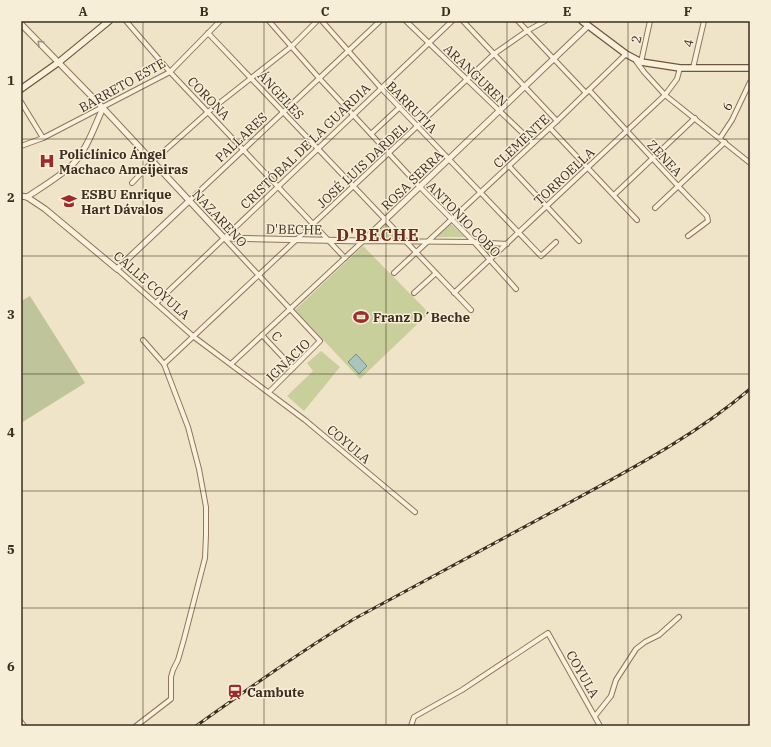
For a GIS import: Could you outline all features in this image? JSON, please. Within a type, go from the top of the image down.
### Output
[{"type":"main road","points":[[21,89],[59,62],[109,21]]},
{"type":"main road","points":[[582,21],[626,54],[638,61],[680,68],[750,68]]},
{"type":"street","name":"CORONA","points":[[126,21],[170,72],[345,258]]},
{"type":"street","name":"BARRETO ESTE","points":[[21,146],[43,138],[170,72],[220,21]]},
{"type":"street","name":"ANTONIO COBO","points":[[269,21],[353,115],[490,259],[516,289]]},
{"type":"street","points":[[132,183],[152,162],[208,112],[292,46],[316,21]]},
{"type":"street","name":"BARRUTIA","points":[[322,21],[347,52],[541,256],[556,242]]},
{"type":"street","name":"PALLARES","points":[[117,269],[380,21]]},
{"type":"street","name":"ARANGUREN","points":[[406,21],[533,143]]},
{"type":"street","name":"CRISTÓBAL DE LA GUARDIA","points":[[156,303],[452,21]]},
{"type":"street","points":[[463,21],[557,121]]},
{"type":"street","name":"ZENEA","points":[[518,21],[627,131],[707,216],[708,221],[688,236]]},
{"type":"street","name":"JOSÉ LUIS DARDEL","points":[[164,364],[494,54],[527,31],[545,21]]},
{"type":"street","name":"2","points":[[638,61],[650,21]]},
{"type":"street","name":"4","points":[[693,68],[704,21]]},
{"type":"street","name":"NAZARENO","points":[[21,24],[103,108],[320,341]]},
{"type":"street","name":"ROSA SERRA","points":[[231,364],[363,241],[588,26]]},
{"type":"street","name":"ÁNGELES","points":[[208,33],[435,274],[471,310]]},
{"type":"street","name":"CLEMENTE","points":[[394,273],[550,128],[626,54]]},
{"type":"street","points":[[638,61],[644,72],[665,95],[750,163]]},
{"type":"street","name":"TORROELLA","points":[[454,293],[665,95],[677,79],[680,68]]},
{"type":"street","name":"6","points":[[720,138],[732,120],[750,82]]},
{"type":"street","points":[[21,102],[43,138]]},
{"type":"street","points":[[371,134],[400,107]]},
{"type":"street","points":[[27,197],[60,175],[73,164],[83,150],[103,108]]},
{"type":"street","points":[[614,195],[695,118]]},
{"type":"street","points":[[550,128],[637,220]]},
{"type":"street","points":[[655,208],[725,142]]},
{"type":"street","points":[[509,166],[579,241]]},
{"type":"street","name":"CALLE COYULA","points":[[21,196],[27,197],[45,209],[194,336],[269,392]]},
{"type":"street","name":"D'BECHE","points":[[224,238],[474,242],[507,244]]},
{"type":"street","points":[[414,293],[435,274]]},
{"type":"street","name":"C","points":[[262,335],[293,368]]},
{"type":"street","points":[[136,726],[171,699],[172,670],[178,660],[205,558],[206,535],[206,507],[199,469],[188,427],[164,364],[143,340]]},
{"type":"street","name":"IGNACIO","points":[[269,392],[320,341]]},
{"type":"street","name":"COYULA","points":[[269,392],[305,420],[415,512]]},
{"type":"street","points":[[595,716],[611,696],[616,680],[636,649],[645,642],[659,635],[679,617]]},
{"type":"street","name":"COYULA","points":[[410,726],[414,717],[462,690],[548,633],[600,726]]},
{"type":"street","points":[[21,722],[24,726]]},
{"type":"green space","points":[[385,222],[401,239],[366,240]]},
{"type":"green space","points":[[450,223],[465,237],[437,237]]},
{"type":"green space","points":[[477,243],[500,244],[488,255]]},
{"type":"green space","name":"Franz D´Beche","points":[[363,246],[429,313],[360,379],[295,310]]},
{"type":"green space","points":[[30,296],[85,383],[21,423],[21,301]]},
{"type":"green space","points":[[321,351],[340,367],[304,411],[287,396],[313,371],[307,363]]},
{"type":"water","points":[[356,354],[367,366],[359,374],[348,362]]},
{"type":"railway","points":[[196,726],[294,658],[354,619],[661,452],[707,422],[750,389]]},
{"type":"place","name":"Policlínico Ángel Machaco Ameijeiras","points":[[47,161]]},
{"type":"place","name":"ESBU Enrique Hart Dávalos","points":[[69,201]]},
{"type":"place","name":"Franz D´Beche","points":[[361,317]]},
{"type":"place","name":"Cambute","points":[[235,692]]},
{"type":"district","name":"D'BECHE","points":[[378,235]]}]
